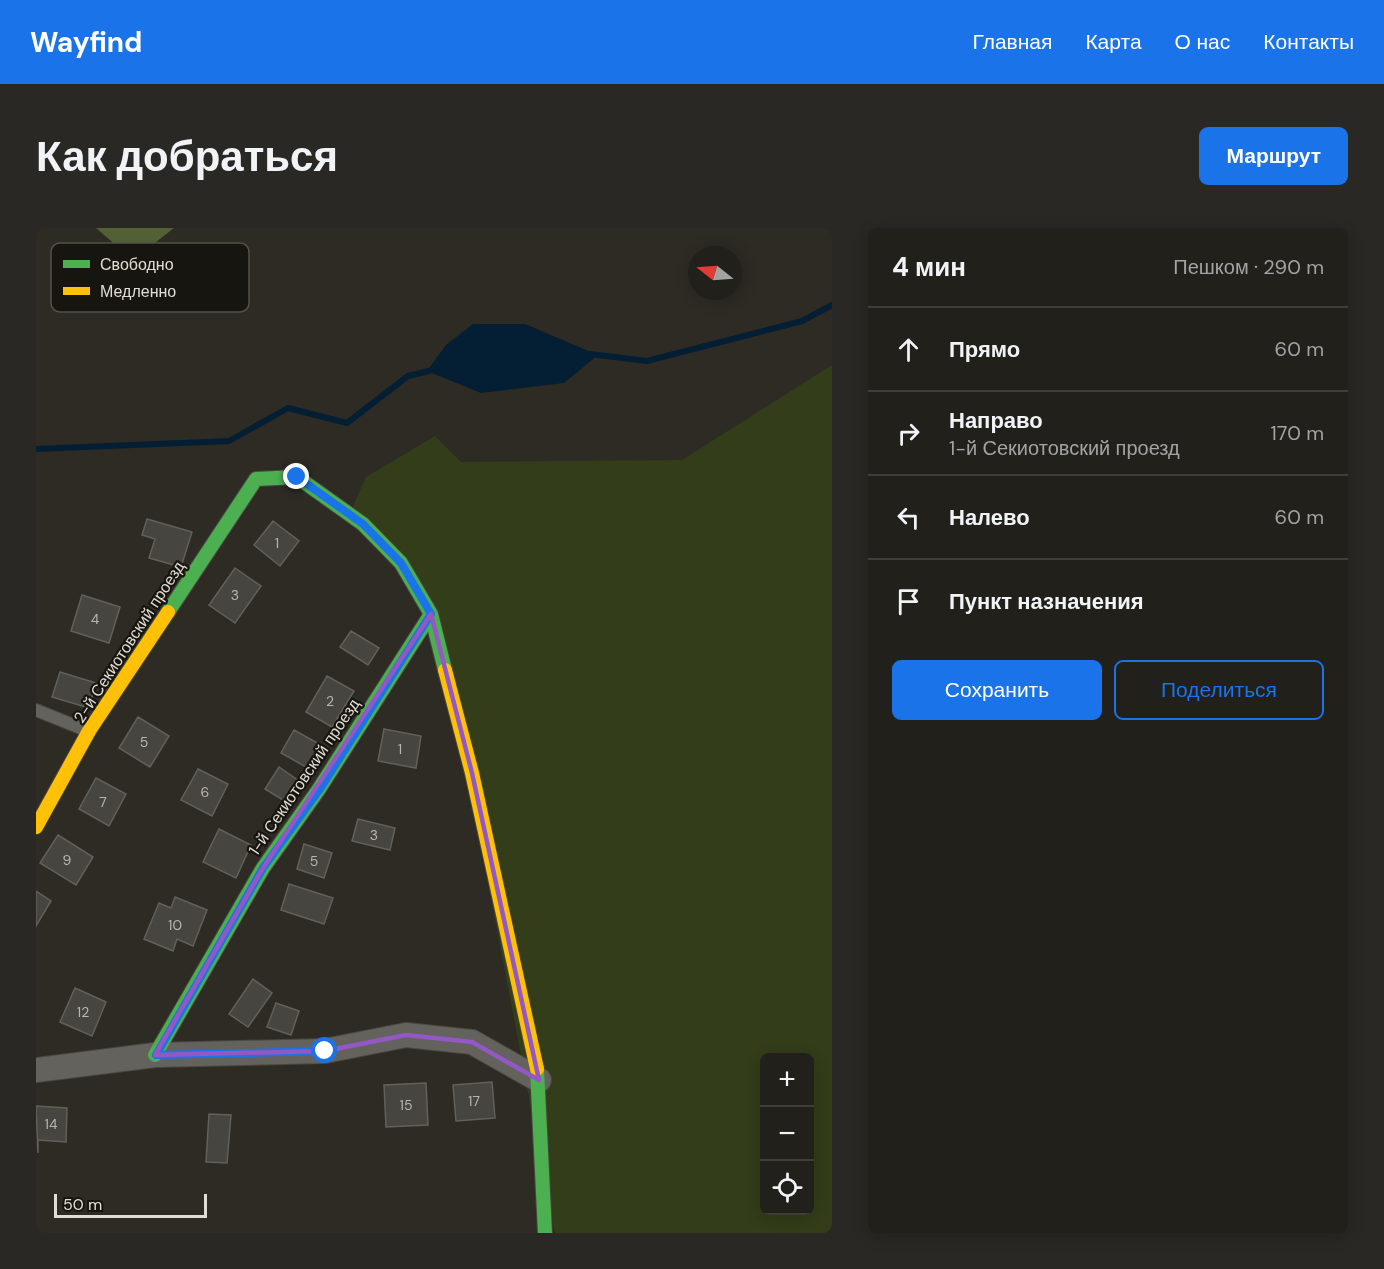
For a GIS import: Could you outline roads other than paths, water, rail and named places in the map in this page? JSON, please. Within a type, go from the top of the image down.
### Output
[{"type":"street","name":"2-й Секиотовский проезд","points":[[36,827],[89,731],[256,479],[297,477],[363,524],[401,563],[431,614]]},
{"type":"street","name":"1-й Секиотовский проезд","points":[[156,1055],[263,868],[320,789],[431,614]]},
{"type":"street","points":[[431,614],[472,773],[538,1080],[545,1233]]},
{"type":"street","points":[[36,1070],[156,1055],[325,1051],[406,1035],[472,1042],[538,1080]]},
{"type":"lane","points":[[36,710],[89,731]]},
{"type":"water","points":[[473,324],[525,324],[598,355],[564,383],[481,393],[427,371],[446,345]]},
{"type":"waterway","points":[[590,354],[647,361],[802,321],[832,305]]},
{"type":"waterway","points":[[36,449],[229,441],[288,408],[347,423],[408,376],[433,370]]}]
